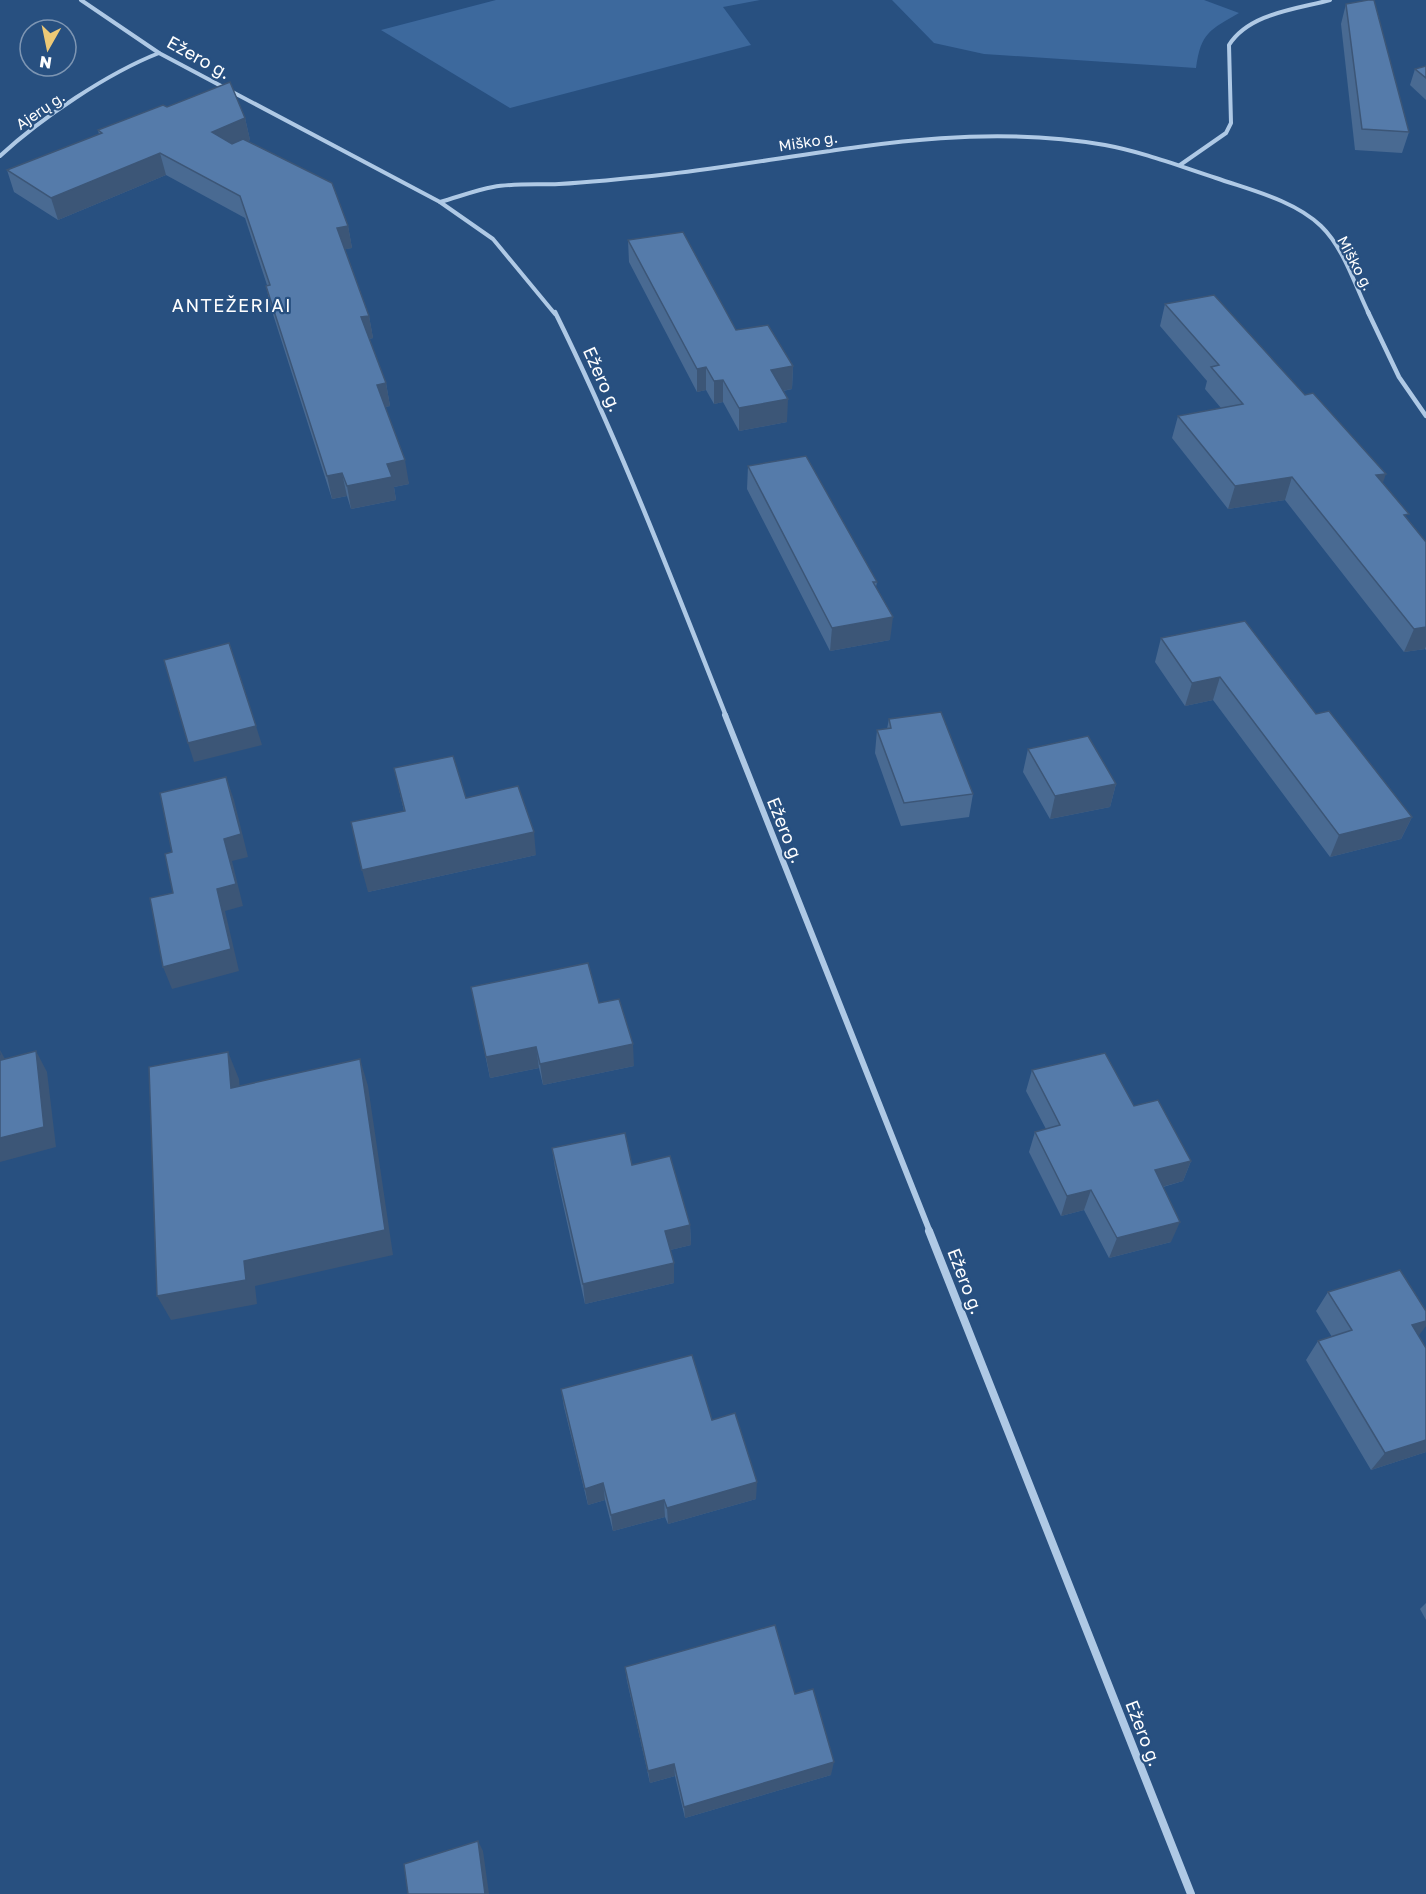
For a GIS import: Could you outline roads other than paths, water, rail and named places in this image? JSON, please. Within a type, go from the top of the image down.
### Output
[{"type":"street","name":"Ežero g.","points":[[81,0],[159,53],[440,202],[493,239],[554,310],[587,377],[657,542],[1191,1894]]},
{"type":"street","points":[[1180,165],[1226,133],[1231,123],[1229,45],[1232,37],[1241,28],[1257,21],[1330,0]]},
{"type":"street","name":"Ajerų g.","points":[[0,156],[25,134],[131,64],[159,53]]},
{"type":"street","name":"Miško g.","points":[[440,202],[468,192],[494,187],[587,182],[670,174],[889,141],[942,137],[1064,140],[1105,146],[1180,165],[1257,192],[1296,209],[1321,226],[1338,249],[1399,377],[1426,416]]},
{"type":"district","name":"ANTEŽERIAI","points":[[232,305]]}]
